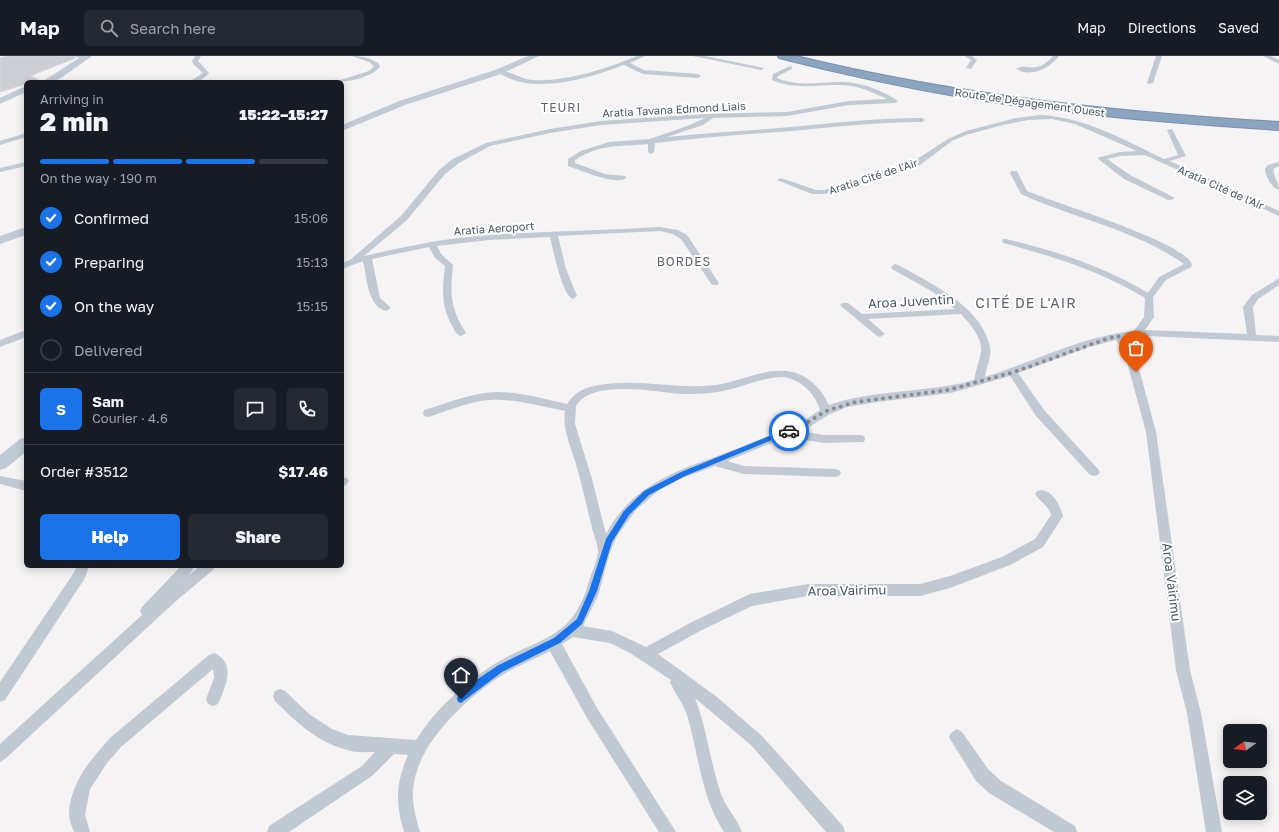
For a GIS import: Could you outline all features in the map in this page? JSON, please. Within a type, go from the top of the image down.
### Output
[{"type":"highway","name":"Route de Dégagement Ouest","points":[[783,56],[862,75],[941,90],[1032,104],[1104,113],[1279,126]]},
{"type":"highway","name":"Route de Dégagement Ouest","points":[[810,56],[866,70],[944,85],[1034,98],[1172,112],[1279,116]]},
{"type":"main road","points":[[50,80],[58,76],[84,56]]},
{"type":"main road","points":[[344,127],[402,103],[500,71],[530,57]]},
{"type":"main road","points":[[0,101],[24,90]]},
{"type":"main road","points":[[344,130],[363,119]]},
{"type":"main road","points":[[0,240],[24,232]]},
{"type":"main road","points":[[0,451],[24,436]]},
{"type":"main road","points":[[0,464],[24,445]]},
{"type":"street","points":[[196,80],[206,73],[196,64],[195,61],[198,56]]},
{"type":"street","points":[[344,80],[371,72],[377,67],[377,65],[371,61],[355,56]]},
{"type":"street","points":[[500,71],[523,81],[542,83],[574,77],[625,63],[642,56]]},
{"type":"street","points":[[696,56],[761,68]]},
{"type":"street","points":[[968,56],[974,60],[969,68]]},
{"type":"street","points":[[1019,69],[1032,70],[1046,68],[1056,56]]},
{"type":"street","points":[[1150,83],[1159,56]]},
{"type":"street","points":[[1266,56],[1279,62]]},
{"type":"street","points":[[625,63],[643,72],[698,76]]},
{"type":"street","name":"Aratia Tavana Edmond Liais","points":[[354,260],[381,239],[404,218],[442,172],[456,161],[481,146],[550,131],[601,123],[711,116],[787,114],[849,103],[895,101],[863,86],[840,84],[786,84],[774,78],[775,75],[790,68]]},
{"type":"street","points":[[652,141],[661,136],[704,122],[711,116]]},
{"type":"street","name":"Aratia Cité de l'Air","points":[[781,180],[815,192],[825,192],[917,163],[930,157],[949,141],[963,134],[1009,120],[1031,116],[1049,116],[1071,120],[1092,128],[1279,213]]},
{"type":"street","points":[[622,178],[604,176],[571,164],[572,159],[583,152],[611,143],[652,141],[702,134],[779,130],[886,120],[922,120]]},
{"type":"street","name":"Aratia Cité de l'Air","points":[[1164,161],[1182,156],[1170,130]]},
{"type":"street","points":[[0,143],[24,136]]},
{"type":"street","points":[[651,152],[652,141]]},
{"type":"street","points":[[1147,153],[1120,154],[1104,156],[1101,158],[1127,177],[1171,198]]},
{"type":"street","points":[[0,170],[24,164]]},
{"type":"street","points":[[1279,164],[1271,167],[1269,173],[1279,188]]},
{"type":"street","points":[[1014,173],[1026,194],[1143,237],[1188,263],[1184,267],[1162,279],[1160,284],[1149,297],[1149,317],[1138,333]]},
{"type":"street","name":"Aratia Aeroport","points":[[344,265],[354,260],[433,244],[478,238],[660,229],[684,237],[715,283]]},
{"type":"street","points":[[554,235],[562,269],[573,296]]},
{"type":"street","points":[[1006,241],[1061,256],[1083,264],[1118,279],[1149,297]]},
{"type":"street","points":[[433,244],[433,250],[438,257],[449,265],[446,306],[461,333]]},
{"type":"street","points":[[367,258],[376,299],[386,308]]},
{"type":"street","name":"Aroa Juventin","points":[[895,267],[957,305],[980,332],[986,351],[981,367],[979,382]]},
{"type":"street","points":[[1252,338],[1248,307],[1255,297],[1279,282]]},
{"type":"street","name":"Aroa Juventin","points":[[845,305],[880,334]]},
{"type":"street","name":"Aroa Juventin","points":[[860,317],[963,311]]},
{"type":"street","points":[[412,832],[405,810],[405,787],[409,771],[420,748],[438,723],[475,686],[500,669],[553,642],[571,630],[579,622],[587,608],[608,541],[620,522],[626,513],[647,493],[669,480],[805,424],[826,411],[855,402],[948,390],[979,382],[1012,372],[1100,340],[1138,333],[1279,339]]},
{"type":"street","points":[[0,344],[24,334]]},
{"type":"street","name":"Aroa Vairimu","points":[[1118,336],[1129,350],[1151,432],[1184,670],[1194,713],[1214,832]]},
{"type":"street","points":[[1012,372],[1040,413],[1094,472]]},
{"type":"street","points":[[604,553],[583,467],[570,425],[570,408],[575,398],[594,388],[622,387],[681,390],[715,389],[774,373],[792,375],[806,383],[818,395],[824,404],[826,411]]},
{"type":"street","points":[[428,413],[462,402],[497,396],[526,399],[570,408]]},
{"type":"street","points":[[782,433],[824,439],[860,439]]},
{"type":"street","points":[[714,461],[744,470],[836,473]]},
{"type":"street","points":[[0,480],[24,486]]},
{"type":"street","name":"Aroa Vairimu","points":[[646,654],[697,626],[750,600],[808,590],[920,590],[950,582],[1006,561],[1039,543],[1057,516],[1054,506],[1041,494]]},
{"type":"street","points":[[0,695],[82,568]]},
{"type":"street","points":[[95,666],[187,568]]},
{"type":"street","points":[[0,754],[171,597],[207,568]]},
{"type":"street","points":[[571,630],[612,637],[646,654],[712,702],[757,741],[837,832]]},
{"type":"street","points":[[553,642],[592,713],[668,832]]},
{"type":"street","points":[[82,832],[76,816],[82,786],[91,771],[116,742],[214,660],[220,666],[222,672],[213,699]]},
{"type":"street","points":[[663,665],[686,693],[693,709],[710,788],[725,822],[734,832]]},
{"type":"street","points":[[280,696],[304,719],[327,735],[348,743],[373,746],[391,745],[420,748]]},
{"type":"street","points":[[957,737],[982,775],[995,787],[1069,832]]},
{"type":"street","points":[[275,832],[367,771],[378,761],[391,745]]},
{"type":"building","points":[[7,56],[73,56],[76,58],[30,76],[39,80],[24,80],[24,85],[0,92],[0,58]]},
{"type":"way so far","points":[[789,431],[813,420],[826,411],[855,402],[948,390],[1014,372],[1100,340],[1118,336],[1129,350],[1136,372]]},
{"type":"district","name":"TEURI","points":[[561,107]]},
{"type":"district","name":"BORDES","points":[[684,261]]},
{"type":"district","name":"CITÉ DE L'AIR","points":[[1026,302]]},
{"type":"route","points":[[461,699],[475,686],[500,669],[557,641],[579,622],[587,608],[608,541],[626,513],[637,501],[653,489],[669,480],[789,431]]}]
